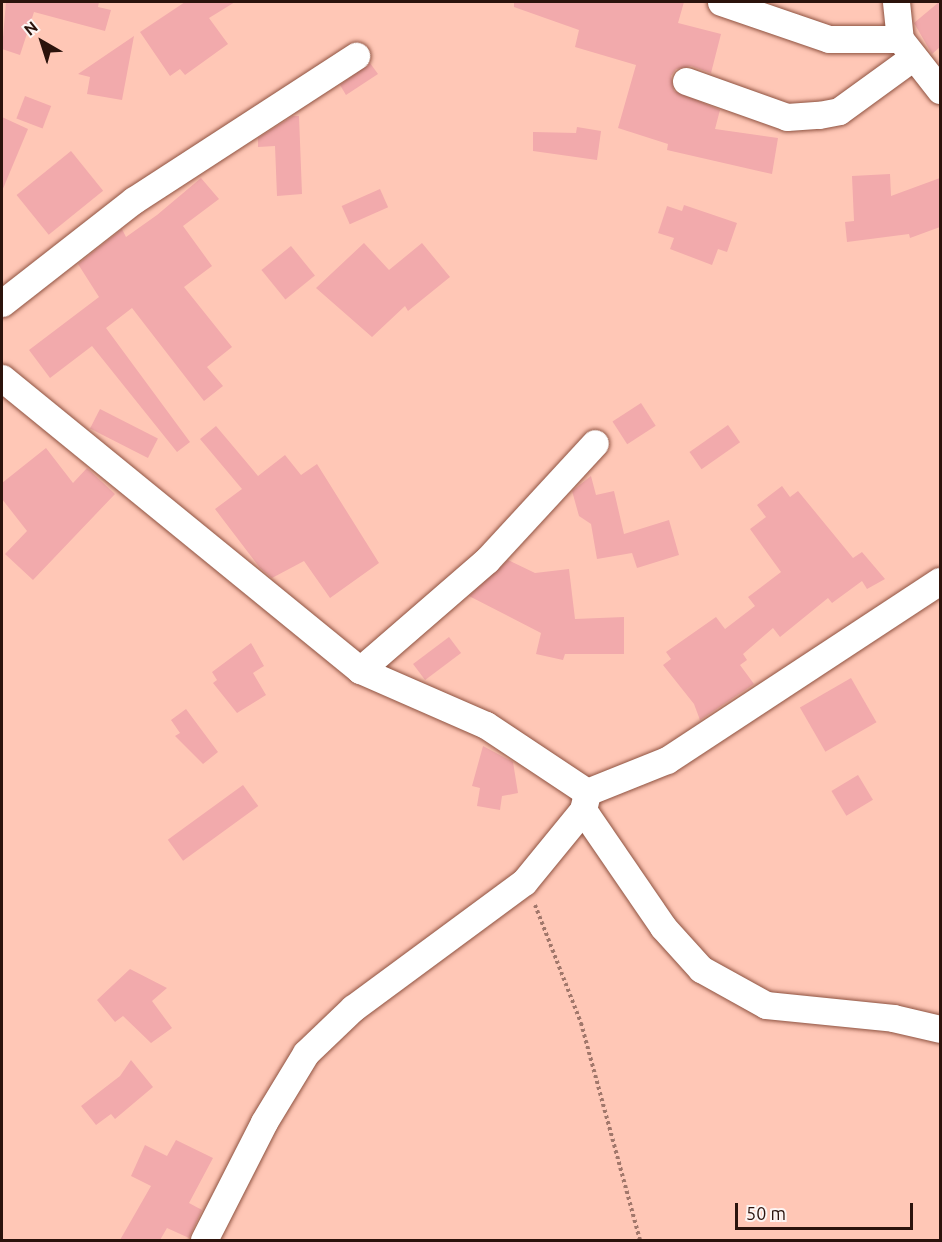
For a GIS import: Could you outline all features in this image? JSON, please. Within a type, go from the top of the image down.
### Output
[{"type":"street","points":[[722,2],[829,39],[906,48]]},
{"type":"street","points":[[896,2],[906,48],[940,90]]},
{"type":"street","points":[[686,81],[787,117],[819,115],[840,111],[906,48]]},
{"type":"street","points":[[2,303],[134,200],[356,56]]},
{"type":"street","points":[[2,378],[360,670],[424,702],[486,725],[585,801],[663,927],[701,969],[766,1005],[893,1018],[940,1029]]},
{"type":"street","points":[[360,670],[487,560],[595,442]]},
{"type":"street","points":[[204,1240],[264,1122],[306,1053],[353,1008],[524,882],[585,801],[667,760],[940,581]]},
{"type":"path","points":[[524,882],[581,1023],[640,1240]]},
{"type":"building","points":[[6,2],[99,2],[98,7],[111,10],[105,31],[34,12],[20,55],[2,49]]},
{"type":"building","points":[[185,2],[235,2],[209,18],[228,44],[185,75],[180,69],[170,76],[140,32]]},
{"type":"building","points":[[514,2],[684,2],[678,23],[721,34],[711,73],[691,66],[676,69],[671,76],[674,91],[720,110],[715,129],[778,138],[772,174],[667,150],[668,144],[618,128],[636,65],[575,47],[579,30],[514,7]]},
{"type":"building","points":[[939,2],[940,47],[932,54],[914,23]]},
{"type":"building","points":[[134,36],[122,100],[87,94],[90,77],[78,74]]},
{"type":"building","points":[[370,63],[378,74],[346,95],[340,85]]},
{"type":"building","points":[[25,96],[51,106],[43,128],[16,118]]},
{"type":"building","points":[[293,116],[299,116],[302,194],[277,196],[275,146],[258,147],[258,138]]},
{"type":"building","points":[[2,117],[28,129],[2,191]]},
{"type":"building","points":[[577,127],[601,131],[597,160],[533,151],[533,132],[576,133]]},
{"type":"building","points":[[71,151],[103,191],[49,235],[17,195]]},
{"type":"building","points":[[890,174],[891,196],[940,178],[940,227],[910,238],[909,234],[847,242],[845,222],[854,221],[852,176]]},
{"type":"building","points":[[201,178],[219,199],[183,226],[212,266],[184,287],[232,347],[207,367],[223,386],[204,401],[132,308],[106,328],[190,442],[177,452],[92,346],[50,378],[29,350],[99,297],[78,264],[122,229],[126,237],[157,215]]},
{"type":"building","points":[[380,189],[388,207],[350,224],[342,206]]},
{"type":"building","points":[[684,205],[737,223],[727,252],[718,249],[712,265],[670,249],[674,238],[658,233],[667,206],[682,211]]},
{"type":"building","points":[[364,243],[389,270],[422,243],[450,277],[408,311],[405,306],[372,337],[316,288]]},
{"type":"building","points":[[291,246],[315,276],[285,299],[261,270]]},
{"type":"building","points":[[641,403],[656,426],[627,444],[612,422]]},
{"type":"building","points":[[100,409],[158,439],[148,458],[90,429]]},
{"type":"building","points":[[728,425],[740,442],[702,469],[689,452]]},
{"type":"building","points":[[216,426],[258,476],[285,455],[301,475],[317,464],[379,563],[330,598],[304,561],[272,578],[260,568],[215,509],[242,489],[200,439]]},
{"type":"building","points":[[46,448],[73,483],[87,468],[115,494],[33,580],[5,554],[27,531],[2,499],[2,483]]},
{"type":"building","points":[[591,476],[596,495],[614,491],[624,534],[669,520],[679,555],[637,568],[632,553],[597,559],[591,524],[579,516],[572,491]]},
{"type":"building","points":[[782,486],[790,497],[798,491],[853,558],[862,552],[885,579],[867,589],[862,581],[832,603],[828,598],[780,637],[773,628],[743,654],[747,660],[740,665],[754,684],[700,720],[694,704],[663,665],[671,659],[666,652],[716,617],[725,629],[755,606],[748,597],[781,572],[750,529],[766,517],[757,505]]},
{"type":"building","points":[[508,560],[535,573],[569,569],[575,619],[624,617],[624,654],[565,654],[563,660],[536,654],[541,633],[469,596]]},
{"type":"building","points":[[449,637],[461,653],[425,680],[413,664]]},
{"type":"building","points":[[251,643],[264,666],[253,673],[266,695],[237,713],[213,683],[217,680],[212,672]]},
{"type":"building","points":[[851,678],[876,722],[825,752],[800,708]]},
{"type":"building","points":[[186,709],[218,752],[203,764],[175,736],[180,733],[171,720]]},
{"type":"building","points":[[483,746],[513,762],[518,793],[502,796],[500,810],[477,806],[480,788],[472,786]]},
{"type":"building","points":[[858,775],[873,800],[846,816],[831,791]]},
{"type":"building","points":[[243,785],[258,806],[183,861],[168,840]]},
{"type":"building","points":[[130,969],[167,988],[152,1001],[172,1028],[151,1043],[123,1016],[115,1022],[97,1000]]},
{"type":"building","points":[[131,1060],[153,1087],[115,1119],[111,1114],[96,1125],[81,1106],[120,1076]]},
{"type":"building","points":[[176,1140],[213,1158],[189,1203],[202,1210],[189,1238],[167,1228],[160,1240],[120,1240],[151,1186],[131,1176],[145,1145],[167,1156]]}]
